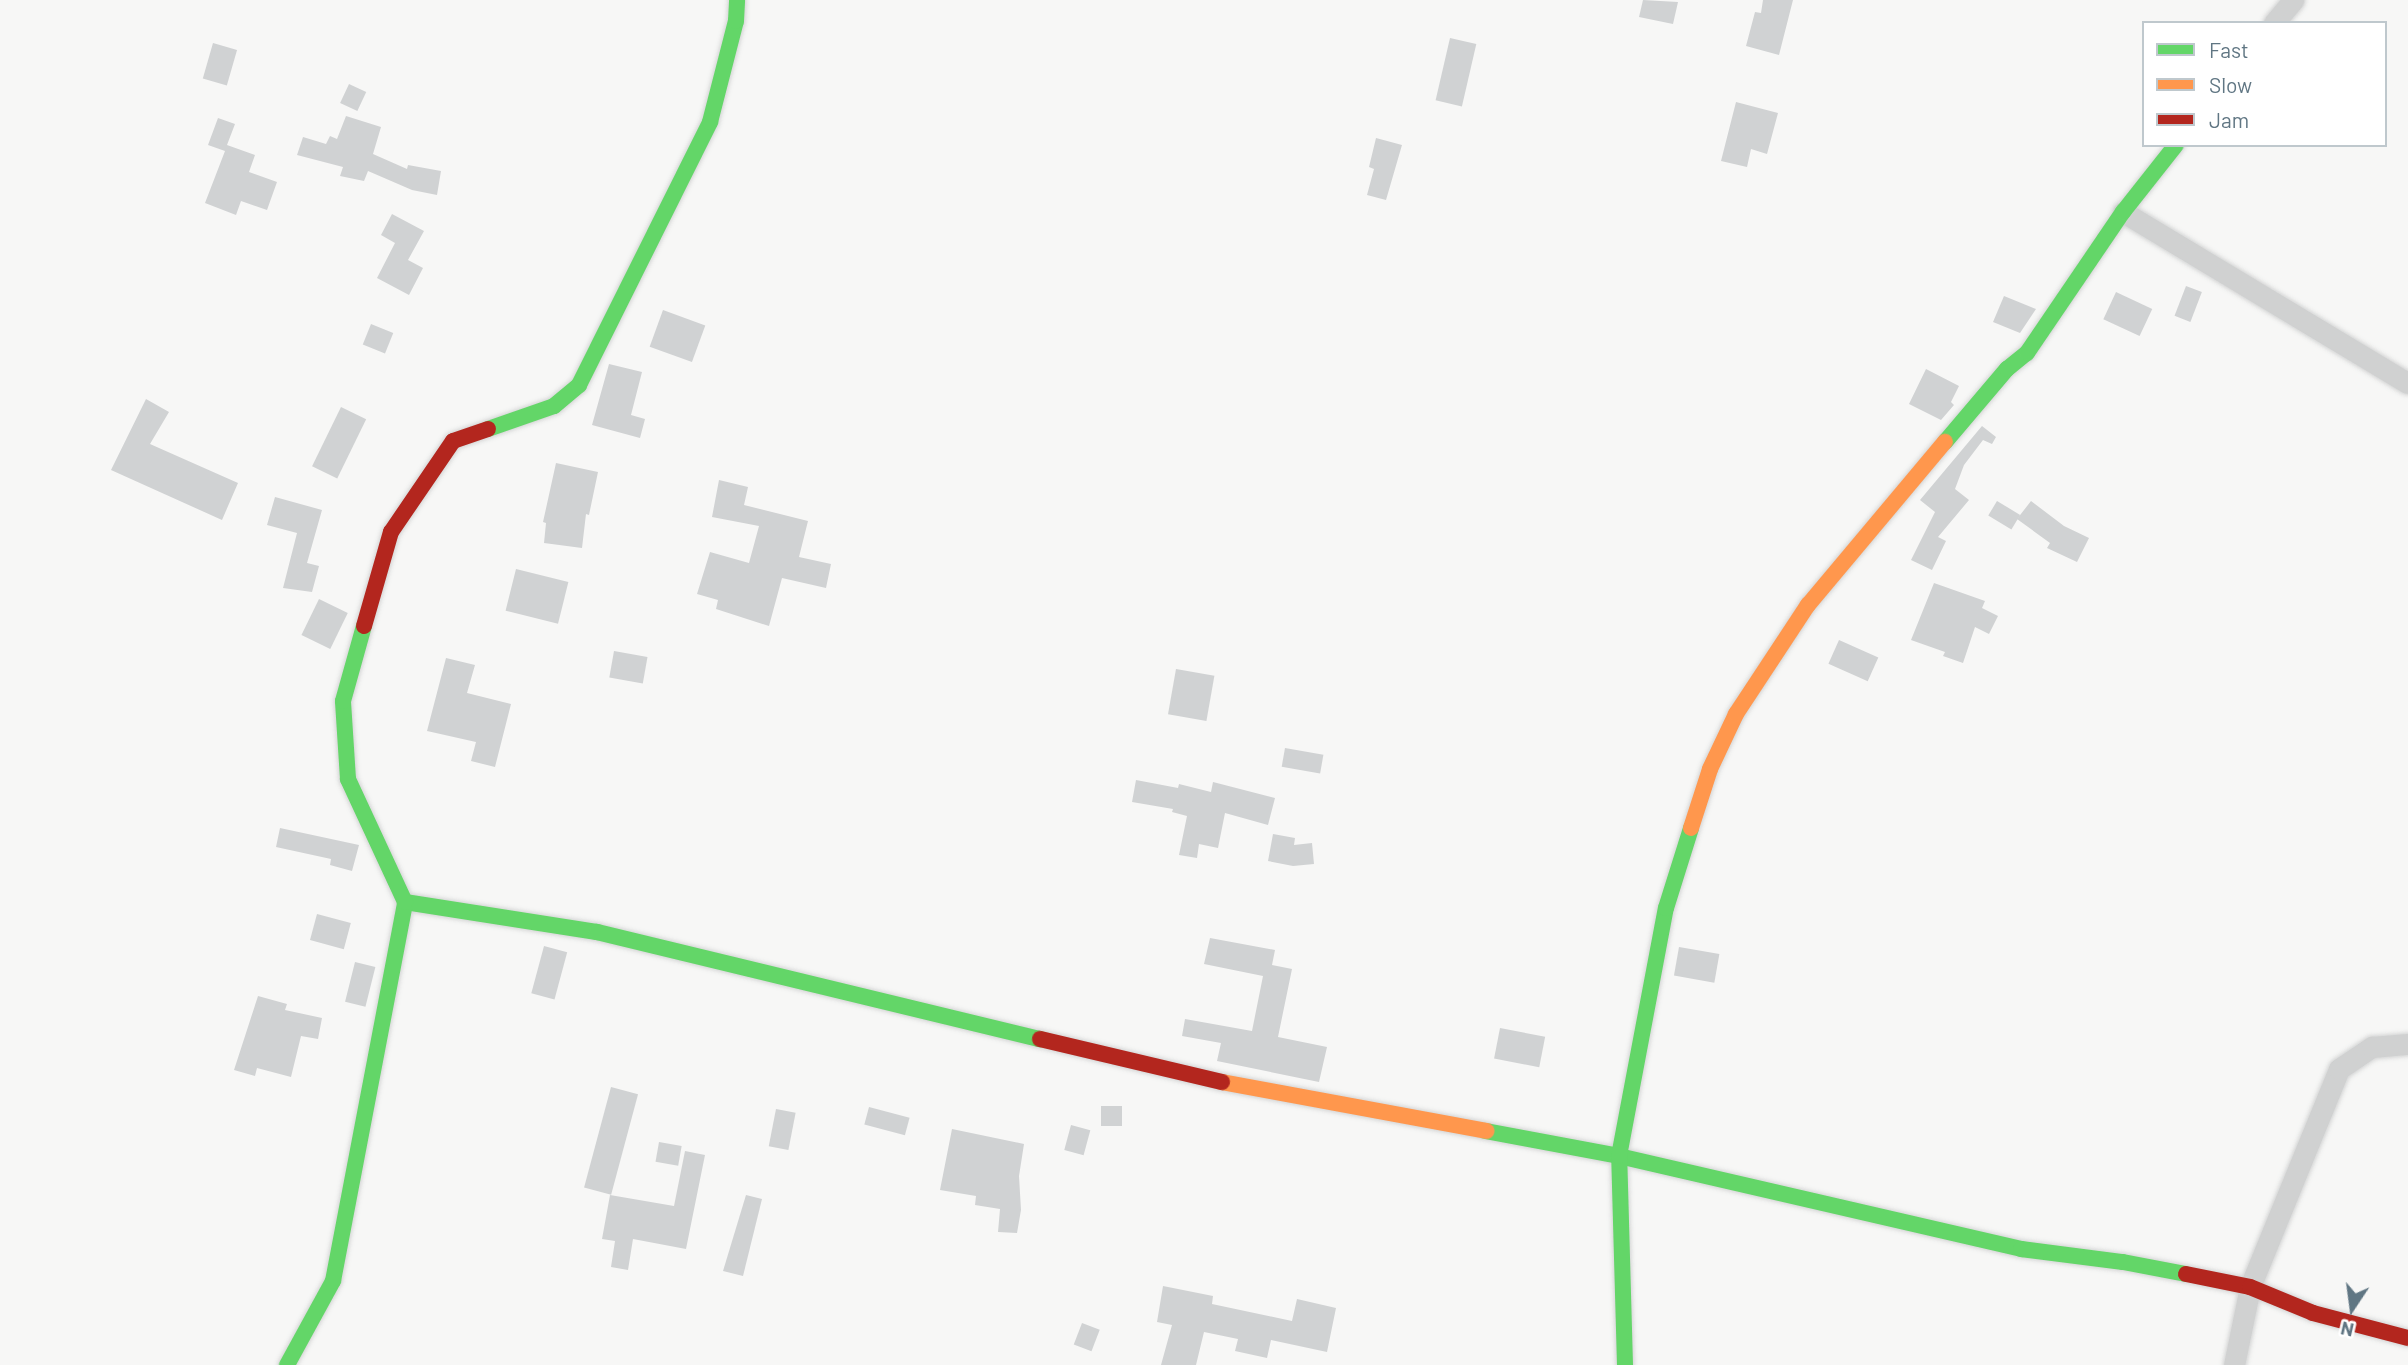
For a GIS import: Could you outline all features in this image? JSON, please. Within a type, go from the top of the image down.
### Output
[{"type":"street","points":[[287,1365],[333,1282],[405,902],[348,779],[343,701],[391,533],[453,441],[555,406],[579,385],[710,122],[736,21],[737,0]]},
{"type":"street","points":[[2276,21],[2293,0]]},
{"type":"street","points":[[1625,1365],[1619,1156],[1666,908],[1710,769],[1736,714],[1808,605],[2007,369],[2027,353],[2123,212],[2174,147]]},
{"type":"street","points":[[2123,212],[2408,383]]},
{"type":"street","points":[[405,902],[597,932],[1221,1082],[1619,1156],[2021,1249],[2123,1262],[2250,1287],[2313,1313],[2408,1338]]},
{"type":"street","points":[[2234,1365],[2250,1287],[2339,1069],[2372,1047],[2408,1044]]},
{"type":"building","points":[[1643,0],[1678,2],[1673,24],[1639,17]]},
{"type":"building","points":[[1763,0],[1793,0],[1779,55],[1746,46],[1755,12],[1761,13]]},
{"type":"building","points":[[1450,38],[1476,44],[1462,106],[1436,100]]},
{"type":"building","points":[[213,43],[237,50],[227,85],[203,79]]},
{"type":"building","points":[[349,84],[366,92],[357,111],[340,103]]},
{"type":"building","points":[[1736,102],[1778,113],[1767,154],[1751,149],[1747,167],[1721,161]]},
{"type":"building","points":[[346,116],[381,127],[373,154],[407,169],[408,165],[441,171],[437,195],[412,190],[368,171],[364,181],[340,176],[343,167],[297,155],[303,137],[326,144],[330,136],[337,139]]},
{"type":"building","points":[[218,118],[235,124],[227,145],[255,155],[249,172],[277,182],[267,210],[241,201],[236,215],[205,203],[225,151],[208,145]]},
{"type":"building","points":[[1376,138],[1402,145],[1386,200],[1367,195],[1374,169],[1369,167]]},
{"type":"building","points":[[392,214],[424,231],[408,260],[423,268],[409,295],[377,278],[395,243],[381,235]]},
{"type":"building","points":[[2186,286],[2202,292],[2190,322],[2175,316]]},
{"type":"building","points":[[2116,292],[2152,309],[2140,336],[2103,319]]},
{"type":"building","points":[[2004,296],[2036,309],[2020,333],[1993,322]]},
{"type":"building","points":[[663,310],[705,325],[692,362],[650,347]]},
{"type":"building","points":[[371,324],[393,333],[385,353],[363,344]]},
{"type":"building","points":[[609,364],[642,372],[631,415],[645,419],[640,438],[592,425]]},
{"type":"building","points":[[1926,369],[1959,386],[1951,402],[1954,405],[1941,420],[1909,404]]},
{"type":"building","points":[[146,399],[169,412],[150,444],[238,483],[222,520],[111,470]]},
{"type":"building","points":[[341,407],[366,419],[337,479],[312,466]]},
{"type":"building","points":[[1982,426],[1996,437],[1992,444],[1983,440],[1964,465],[1955,489],[1969,500],[1938,537],[1946,541],[1932,570],[1911,560],[1935,512],[1920,500]]},
{"type":"building","points":[[556,463],[598,472],[589,515],[586,514],[582,548],[544,543],[546,523],[543,522]]},
{"type":"building","points":[[719,480],[748,487],[744,505],[808,521],[799,557],[831,564],[826,588],[782,578],[769,626],[716,609],[718,600],[697,594],[710,552],[749,563],[759,526],[712,517]]},
{"type":"building","points":[[275,497],[322,510],[307,563],[319,566],[312,592],[283,588],[297,533],[267,525]]},
{"type":"building","points":[[1997,501],[2020,515],[2011,529],[1988,516]]},
{"type":"building","points":[[2031,501],[2064,526],[2089,538],[2077,562],[2047,548],[2050,543],[2017,519]]},
{"type":"building","points":[[516,569],[568,582],[558,624],[506,611]]},
{"type":"building","points":[[1934,583],[1985,601],[1982,608],[1998,616],[1989,634],[1975,627],[1963,663],[1943,656],[1945,652],[1911,640]]},
{"type":"building","points":[[319,599],[348,613],[330,649],[301,635]]},
{"type":"building","points":[[1839,640],[1878,657],[1868,681],[1828,664]]},
{"type":"building","points":[[614,651],[647,657],[643,683],[609,678]]},
{"type":"building","points":[[446,658],[475,665],[467,693],[511,704],[495,767],[471,761],[476,742],[427,731]]},
{"type":"building","points":[[1176,669],[1214,676],[1206,721],[1168,714]]},
{"type":"building","points":[[1285,748],[1323,755],[1320,773],[1282,767]]},
{"type":"building","points":[[1136,780],[1178,788],[1179,784],[1211,792],[1213,782],[1275,798],[1268,825],[1225,813],[1218,848],[1199,844],[1197,858],[1179,855],[1187,816],[1172,812],[1173,809],[1132,802]]},
{"type":"building","points":[[280,828],[359,845],[352,871],[330,865],[331,859],[276,847]]},
{"type":"building","points":[[1273,834],[1295,838],[1294,845],[1312,843],[1314,864],[1293,866],[1268,861]]},
{"type":"building","points":[[317,914],[351,923],[344,949],[310,940]]},
{"type":"building","points":[[1210,938],[1275,950],[1272,965],[1292,969],[1278,1037],[1327,1047],[1319,1082],[1217,1061],[1221,1043],[1182,1036],[1185,1019],[1252,1031],[1263,976],[1204,964]]},
{"type":"building","points":[[544,946],[567,952],[555,1000],[531,993]]},
{"type":"building","points":[[1679,947],[1719,954],[1714,983],[1674,976]]},
{"type":"building","points":[[355,962],[375,967],[365,1007],[345,1002]]},
{"type":"building","points":[[258,996],[287,1004],[285,1010],[322,1018],[318,1039],[301,1036],[291,1077],[257,1068],[255,1076],[234,1070]]},
{"type":"building","points":[[1500,1028],[1545,1037],[1539,1067],[1494,1058]]},
{"type":"building","points":[[611,1087],[638,1094],[611,1195],[584,1187]]},
{"type":"building","points":[[1101,1106],[1122,1106],[1122,1126],[1101,1126]]},
{"type":"building","points":[[869,1107],[910,1118],[905,1135],[864,1124]]},
{"type":"building","points":[[776,1109],[796,1113],[788,1150],[769,1146]]},
{"type":"building","points":[[1071,1125],[1090,1130],[1084,1155],[1064,1150]]},
{"type":"building","points":[[952,1129],[1024,1144],[1019,1176],[1021,1210],[1017,1233],[998,1232],[1000,1209],[975,1205],[976,1196],[940,1190]]},
{"type":"building","points":[[659,1142],[682,1146],[678,1166],[656,1162]]},
{"type":"building","points":[[685,1151],[705,1155],[686,1249],[633,1239],[628,1270],[611,1267],[615,1241],[602,1239],[610,1195],[674,1206]]},
{"type":"building","points":[[746,1195],[762,1199],[743,1276],[723,1271]]},
{"type":"building","points":[[1163,1286],[1213,1296],[1212,1304],[1292,1321],[1297,1299],[1336,1308],[1327,1352],[1271,1340],[1267,1358],[1235,1351],[1238,1339],[1204,1332],[1196,1365],[1161,1365],[1172,1325],[1157,1322]]},
{"type":"building","points":[[1082,1323],[1100,1330],[1091,1351],[1074,1344]]},
{"type":"traffic: fast","points":[[488,429],[554,406],[579,385],[710,122],[736,21],[737,0]]},
{"type":"traffic: fast","points":[[1945,442],[2007,369],[2027,353],[2123,212],[2174,147]]},
{"type":"traffic: fast","points":[[287,1365],[333,1281],[405,902],[348,779],[343,701],[364,626]]},
{"type":"traffic: fast","points":[[1625,1365],[1619,1156],[1666,908],[1691,828]]},
{"type":"traffic: fast","points":[[405,902],[597,932],[1040,1039]]},
{"type":"traffic: fast","points":[[1486,1131],[1619,1156],[2021,1249],[2123,1262],[2186,1274]]},
{"type":"traffic: slow","points":[[1691,828],[1710,769],[1736,714],[1808,605],[1945,442]]},
{"type":"traffic: slow","points":[[1222,1082],[1486,1131]]},
{"type":"traffic: jam","points":[[364,626],[391,532],[453,441],[488,429]]},
{"type":"traffic: jam","points":[[1040,1039],[1222,1082]]},
{"type":"traffic: jam","points":[[2186,1274],[2250,1287],[2313,1313],[2408,1338]]}]
